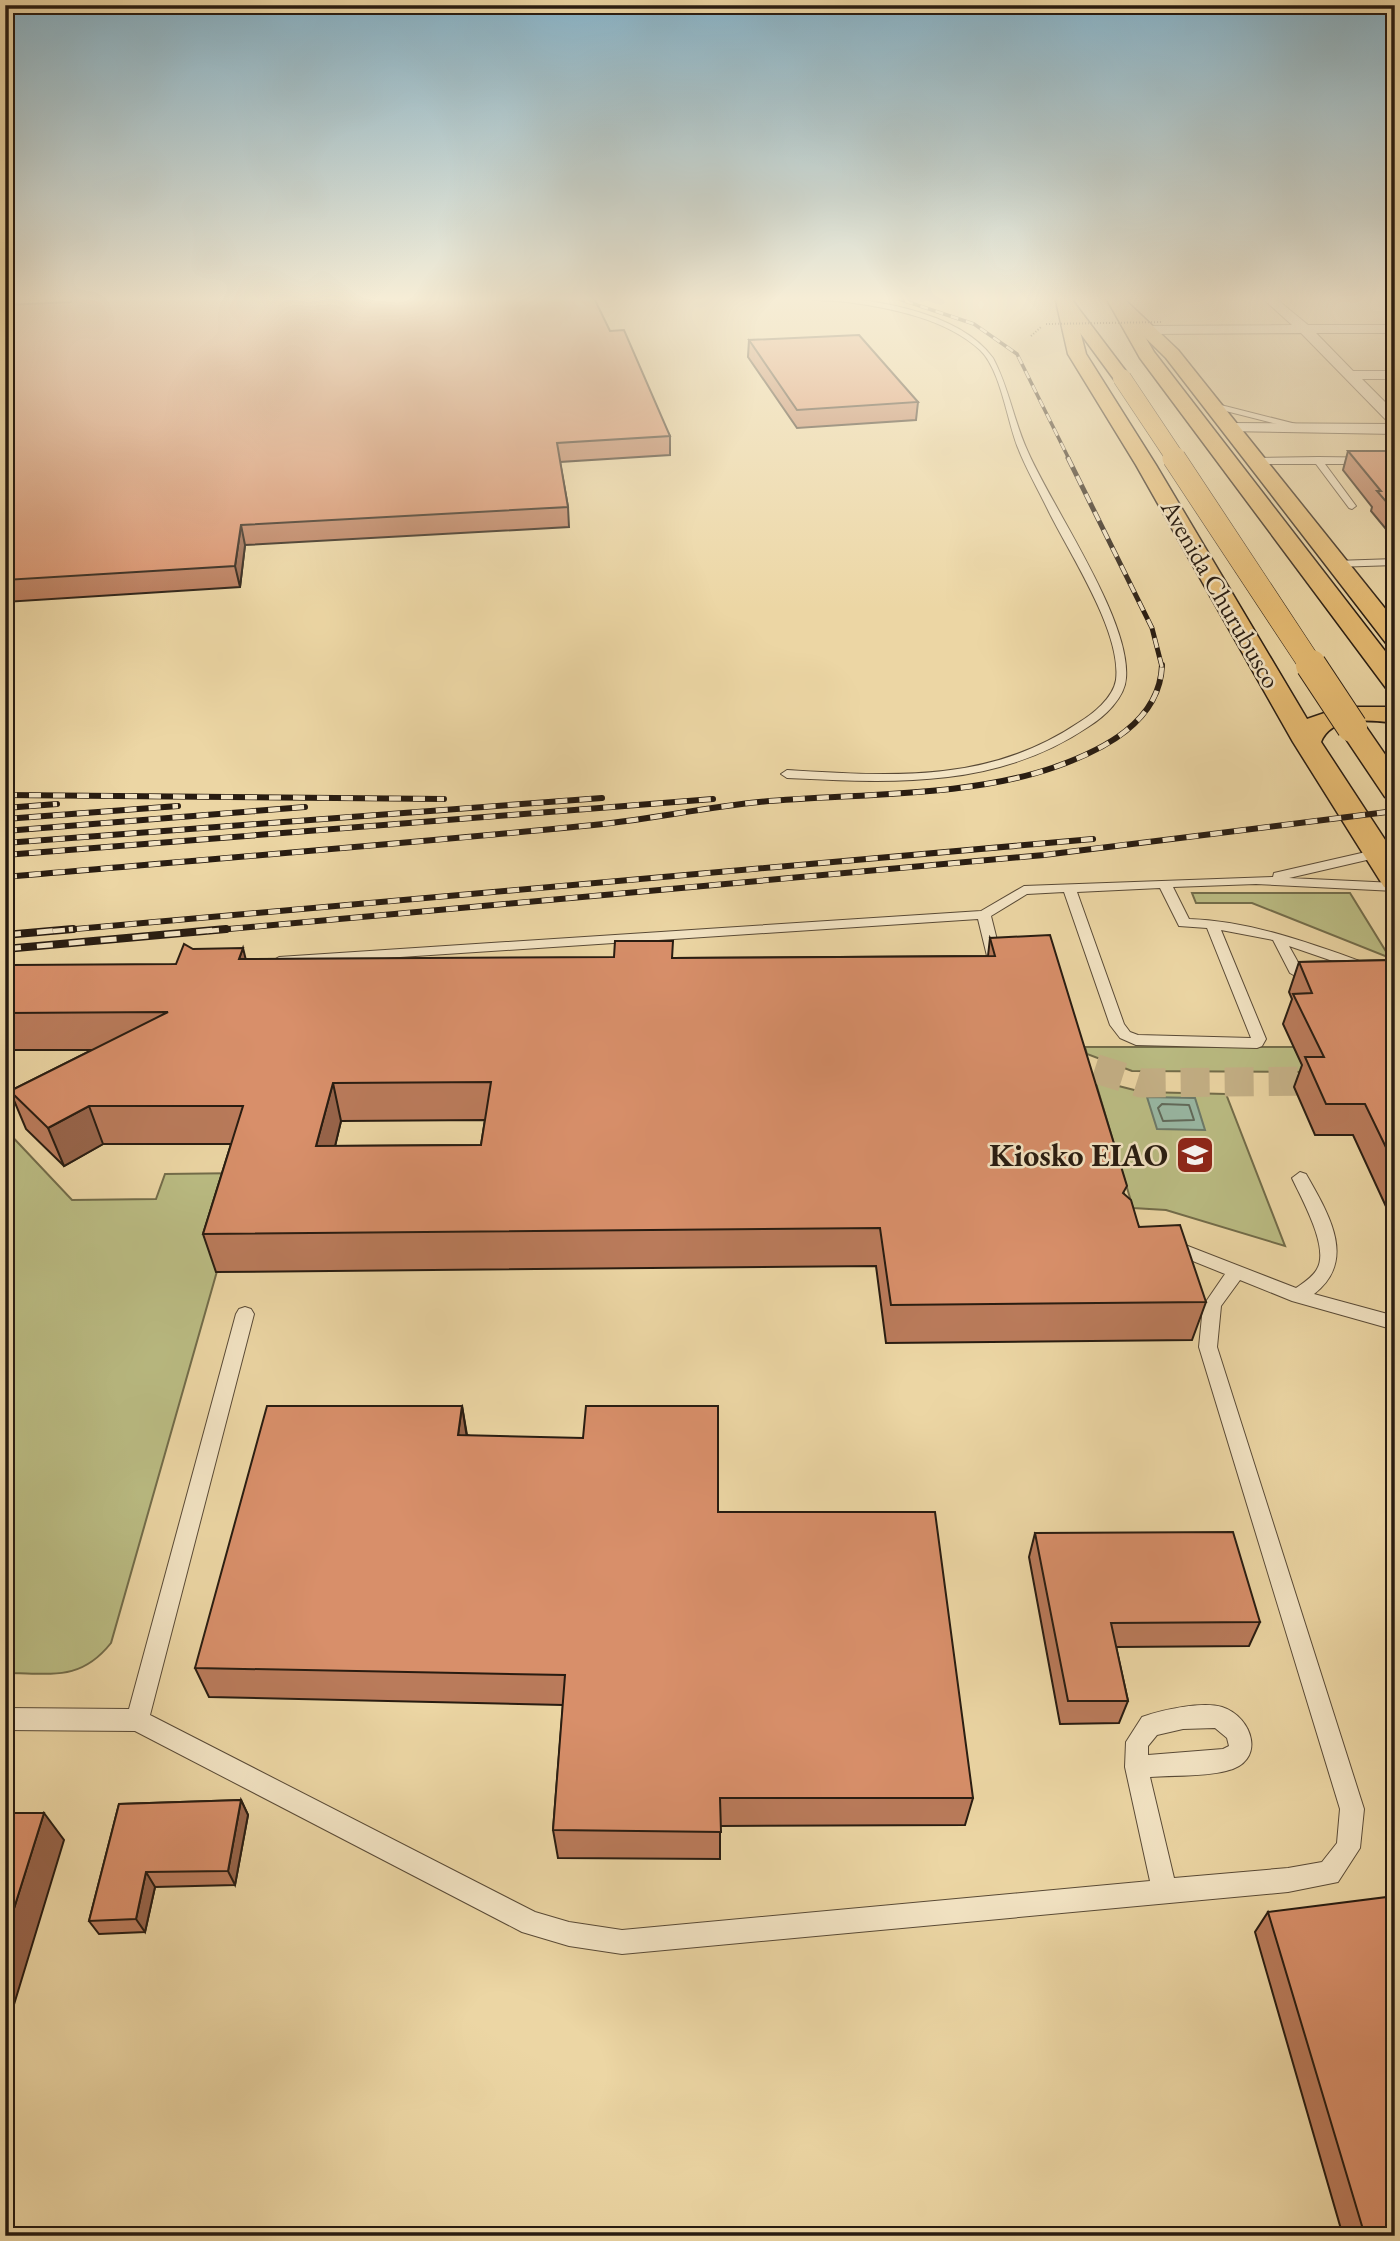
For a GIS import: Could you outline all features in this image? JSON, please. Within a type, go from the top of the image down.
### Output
[{"type":"main road","name":"Avenida Churubusco","points":[[1106,401],[1307,742],[1395,880]]},
{"type":"main road","name":"Avenida Churubusco","points":[[1137,401],[1395,792]]},
{"type":"main road","points":[[1181,401],[1395,682]]},
{"type":"main road","points":[[1206,401],[1395,638]]},
{"type":"main road","points":[[1307,742],[1315,726],[1327,719],[1355,714],[1395,715]]},
{"type":"street","points":[[1375,401],[1395,421]]},
{"type":"street","points":[[1228,428],[1395,429]]},
{"type":"lane","points":[[787,774],[894,779],[950,774],[1010,762],[1072,735],[1103,709],[1121,683],[1120,654],[1103,610],[1022,449],[1004,401]]},
{"type":"lane","points":[[1209,404],[1307,429]]},
{"type":"lane","points":[[1318,460],[1352,506]]},
{"type":"lane","points":[[1253,461],[1395,461]]},
{"type":"lane","points":[[1335,564],[1395,562]]},
{"type":"lane","points":[[1256,880],[1379,853]]},
{"type":"lane","points":[[266,962],[661,940],[984,915],[1024,890],[1166,886],[1256,880],[1395,887]]},
{"type":"lane","points":[[1166,886],[1184,923],[1212,924],[1278,937],[1358,965]]},
{"type":"lane","points":[[1069,889],[1117,1025],[1125,1035],[1156,1041],[1251,1044],[1259,1039],[1212,924]]},
{"type":"lane","points":[[981,969],[993,967],[995,962],[984,915]]},
{"type":"lane","points":[[1278,937],[1297,973]]},
{"type":"lane","points":[[1298,1296],[1319,1279],[1328,1266],[1329,1248],[1300,1178]]},
{"type":"lane","points":[[1157,1240],[1298,1296],[1395,1322]]},
{"type":"lane","points":[[5,1719],[137,1720],[531,1923],[569,1934],[622,1942],[1288,1880],[1329,1873],[1349,1848],[1352,1810],[1208,1347],[1207,1318],[1217,1293],[1236,1273]]},
{"type":"lane","points":[[137,1720],[245,1314]]},
{"type":"lane","points":[[1136,1767],[1165,1891]]},
{"type":"green space","points":[[1192,893],[1350,893],[1390,958],[1252,903],[1196,903]]},
{"type":"green space","points":[[1085,1047],[1294,1047],[1306,1072],[1132,1071],[1087,1054]]},
{"type":"green space","points":[[1095,1080],[1142,1092],[1226,1094],[1285,1246],[1166,1210],[1133,1208]]},
{"type":"green space","points":[[5,1129],[72,1200],[156,1199],[165,1174],[245,1173],[111,1643],[88,1664],[64,1673],[5,1673]]},
{"type":"water","points":[[1147,1097],[1195,1098],[1205,1130],[1157,1129]]},
{"type":"building","points":[[5,401],[655,401],[670,436],[557,443],[568,507],[241,525],[235,566],[5,580]]},
{"type":"building","points":[[791,401],[918,402],[797,410]]},
{"type":"building","points":[[1348,451],[1391,451],[1395,455],[1395,512],[1377,491],[1381,491]]},
{"type":"building","points":[[1050,935],[1127,1186],[1123,1193],[1131,1200],[1139,1227],[1180,1225],[1206,1302],[891,1305],[880,1228],[203,1234],[243,1106],[89,1106],[48,1128],[10,1091],[168,1012],[5,1013],[5,978],[12,965],[176,964],[184,944],[193,949],[243,948],[239,959],[614,957],[615,941],[673,941],[672,958],[995,956],[990,938]],"holes":[[[491,1082],[481,1145],[316,1146],[333,1083]]]},
{"type":"building","points":[[1395,960],[1395,1166],[1365,1104],[1326,1104],[1305,1057],[1324,1057],[1293,994],[1312,993],[1299,962]]},
{"type":"building","points":[[267,1406],[462,1406],[458,1435],[583,1438],[586,1406],[718,1406],[718,1512],[935,1512],[973,1798],[720,1798],[721,1832],[553,1830],[565,1675],[195,1668]]},
{"type":"building","points":[[1233,1532],[1260,1622],[1111,1623],[1128,1701],[1068,1701],[1035,1533]]},
{"type":"building","points":[[241,1800],[228,1871],[146,1872],[136,1919],[89,1921],[119,1804]]},
{"type":"building","points":[[5,1813],[44,1813],[5,1937]]},
{"type":"building","points":[[1395,1896],[1395,2236],[1365,2236],[1268,1912]]},
{"type":"tunnel","points":[[1053,1055],[1141,1083],[1395,1080]]},
{"type":"railway","points":[[1040,401],[1069,459]]},
{"type":"railway","points":[[1068,458],[1152,628],[1162,666]]},
{"type":"railway","points":[[5,877],[511,833],[605,824],[759,802],[909,793],[985,784],[1055,767],[1092,752],[1126,731],[1151,703],[1159,685],[1162,666]]},
{"type":"railway","points":[[5,795],[444,799]]},
{"type":"railway","points":[[5,843],[602,798]]},
{"type":"railway","points":[[5,855],[713,799]]},
{"type":"railway","points":[[5,808],[57,804]]},
{"type":"railway","points":[[5,819],[178,806]]},
{"type":"railway","points":[[5,831],[305,807]]},
{"type":"railway","points":[[207,931],[1044,855],[1395,811]]},
{"type":"railway","points":[[53,931],[1093,839]]},
{"type":"railway","points":[[5,935],[73,929]]},
{"type":"railway","points":[[5,949],[226,929]]},
{"type":"place","name":"Kiosko EIAO","points":[[1195,1155]]}]
